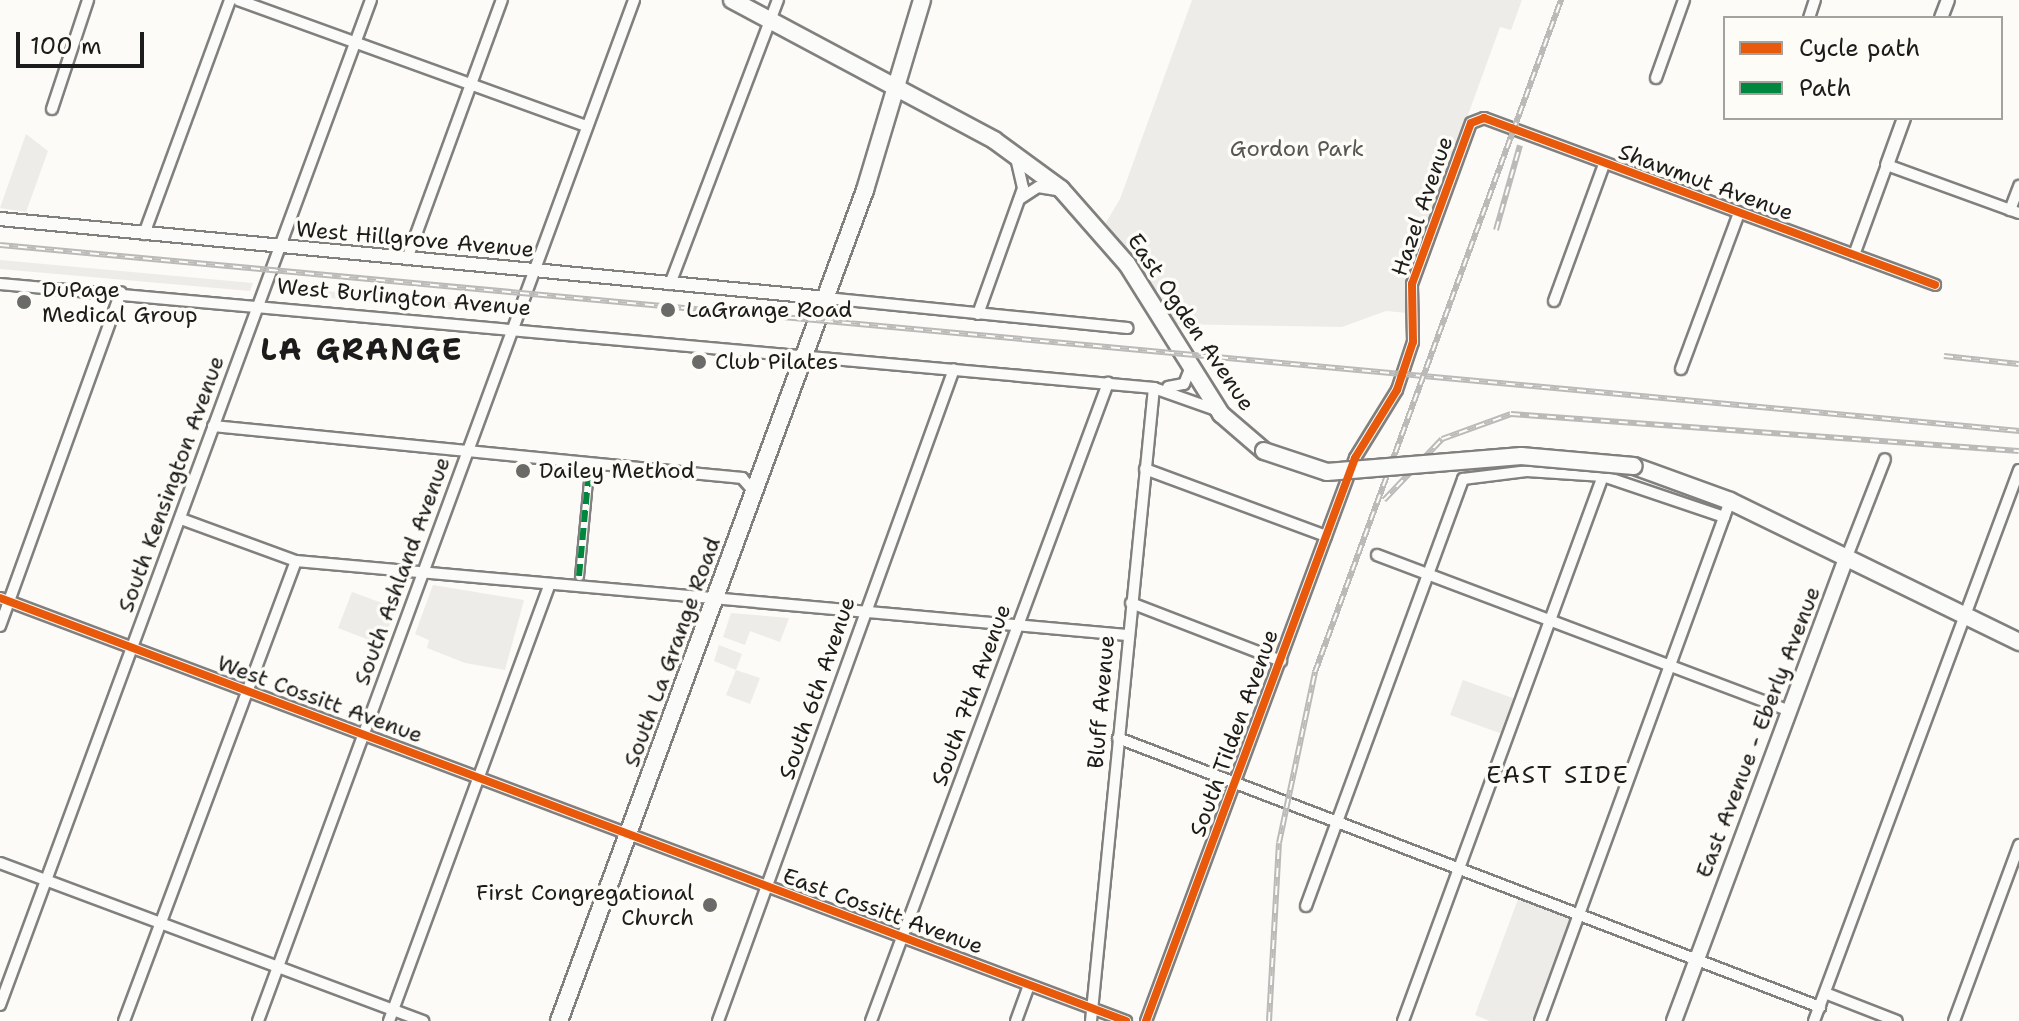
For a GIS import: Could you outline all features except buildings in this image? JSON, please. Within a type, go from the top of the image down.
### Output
[{"type":"main road","name":"East Ogden Avenue","points":[[732,0],[1013,153],[1064,191],[1119,253],[1221,414],[1264,451],[1327,472],[1581,457],[1654,471],[2019,642]]},
{"type":"main road","name":"South La Grange Road","points":[[559,1021],[826,298],[900,89],[922,0]]},
{"type":"main road","name":"East Avenue - Eberly Avenue","points":[[1674,1021],[1846,559]]},
{"type":"street","points":[[52,109],[88,0]]},
{"type":"street","points":[[144,234],[230,0]]},
{"type":"street","points":[[238,0],[587,126]]},
{"type":"street","name":"South Kensington Avenue","points":[[0,1005],[371,0]]},
{"type":"street","points":[[407,259],[502,0]]},
{"type":"street","name":"South Ashland Avenue","points":[[258,1021],[634,0]]},
{"type":"street","points":[[670,284],[778,0]]},
{"type":"street","points":[[1656,78],[1684,0]]},
{"type":"street","name":"Shawmut Avenue","points":[[1469,127],[1484,118],[1935,285]]},
{"type":"street","points":[[1854,255],[1903,120]]},
{"type":"street","name":"Hazel Avenue","points":[[1355,458],[1397,390],[1413,342],[1412,284],[1469,127]]},
{"type":"street","points":[[978,314],[1020,200],[1023,175],[1013,153]]},
{"type":"street","points":[[1554,301],[1604,164]]},
{"type":"street","points":[[1887,165],[2015,211],[2019,186]]},
{"type":"street","points":[[1020,200],[1038,187],[1064,191]]},
{"type":"street","points":[[1681,369],[1739,213]]},
{"type":"street","name":"West Hillgrove Avenue","points":[[0,219],[826,298]]},
{"type":"street","name":"West Burlington Avenue","points":[[0,284],[514,326],[1154,388]]},
{"type":"street","points":[[0,626],[4,600],[121,292]]},
{"type":"street","points":[[826,298],[1128,328]]},
{"type":"street","points":[[1154,388],[1184,384],[1191,367]]},
{"type":"street","name":"South 6th Avenue","points":[[718,1021],[954,369]]},
{"type":"street","name":"South 7th Avenue","points":[[871,1021],[1108,383]]},
{"type":"street","points":[[1154,388],[1221,414]]},
{"type":"street","name":"Bluff Avenue","points":[[1091,1021],[1127,635],[1154,388]]},
{"type":"street","points":[[213,426],[742,478],[754,492]]},
{"type":"street","name":"South Tilden Avenue","points":[[1146,1021],[1355,458]]},
{"type":"street","name":"East Avenue - Eberly Avenue","points":[[1846,559],[1885,459]]},
{"type":"street","points":[[1145,469],[1326,536]]},
{"type":"street","points":[[1814,1021],[2019,470]]},
{"type":"street","points":[[579,576],[589,471]]},
{"type":"street","points":[[1306,906],[1463,479],[1536,471],[1603,476],[1725,505],[1540,1021]]},
{"type":"street","points":[[1403,1021],[1603,476]]},
{"type":"street","points":[[181,519],[296,561],[549,586],[1127,635]]},
{"type":"street","points":[[1377,555],[1790,711]]},
{"type":"street","points":[[124,1021],[296,561]]},
{"type":"street","points":[[391,1015],[549,586]]},
{"type":"street","name":"West Cossitt Avenue","points":[[4,600],[628,834]]},
{"type":"street","points":[[1131,603],[1281,661]]},
{"type":"street","points":[[1118,738],[1698,956],[1820,1007]]},
{"type":"street","name":"East Cossitt Avenue","points":[[628,834],[1126,1021]]},
{"type":"street","points":[[1954,1021],[2019,845]]},
{"type":"street","points":[[0,863],[278,967],[391,1015],[423,1021]]},
{"type":"street","points":[[1016,1021],[1029,985]]},
{"type":"street","points":[[1825,993],[1897,1021]]},
{"type":"green space","name":"Gordon Park","points":[[1192,0],[1522,0],[1511,30],[1500,27],[1413,266],[1407,313],[1386,311],[1342,327],[1166,324],[1102,229],[1120,199]]},
{"type":"green space","points":[[26,134],[48,151],[26,212],[0,208]]},
{"type":"green space","points":[[0,260],[253,283],[250,291],[0,269]]},
{"type":"green space","points":[[279,287],[509,307],[506,314],[277,293]]},
{"type":"green space","points":[[433,585],[524,600],[505,670],[465,663],[427,648],[429,640],[415,634]]},
{"type":"green space","points":[[352,592],[396,608],[382,645],[338,628]]},
{"type":"green space","points":[[731,613],[789,618],[780,642],[750,631],[745,645],[723,637]]},
{"type":"green space","points":[[719,645],[742,654],[736,670],[714,661]]},
{"type":"green space","points":[[736,670],[760,678],[750,704],[726,695]]},
{"type":"green space","points":[[1463,680],[1518,700],[1505,735],[1450,715]]},
{"type":"green space","points":[[1521,891],[1578,912],[1538,1021],[1490,1021],[1475,1015]]},
{"type":"railway","points":[[1269,1021],[1279,843],[1315,672],[1561,0]]},
{"type":"railway","points":[[1496,230],[1520,145]]},
{"type":"railway","points":[[0,245],[2019,431]]},
{"type":"railway","points":[[1944,356],[2019,364]]},
{"type":"railway","points":[[1384,500],[1442,439],[1511,414],[2019,451]]},
{"type":"marked path","points":[[579,576],[589,471]]},
{"type":"cycle path","points":[[1146,1021],[1355,458],[1397,390],[1413,342],[1412,284],[1471,123],[1484,118],[1935,285]]},
{"type":"cycle path","points":[[0,598],[1126,1021]]},
{"type":"place","name":"DuPage Medical Group","points":[[24,302]]},
{"type":"place","name":"LaGrange Road","points":[[668,310]]},
{"type":"place","name":"Club Pilates","points":[[699,362]]},
{"type":"place","name":"Dailey Method","points":[[523,471]]},
{"type":"place","name":"First Congregational Church","points":[[710,905]]},
{"type":"district","name":"LA GRANGE","points":[[362,350]]},
{"type":"district","name":"EAST SIDE","points":[[1558,776]]}]
